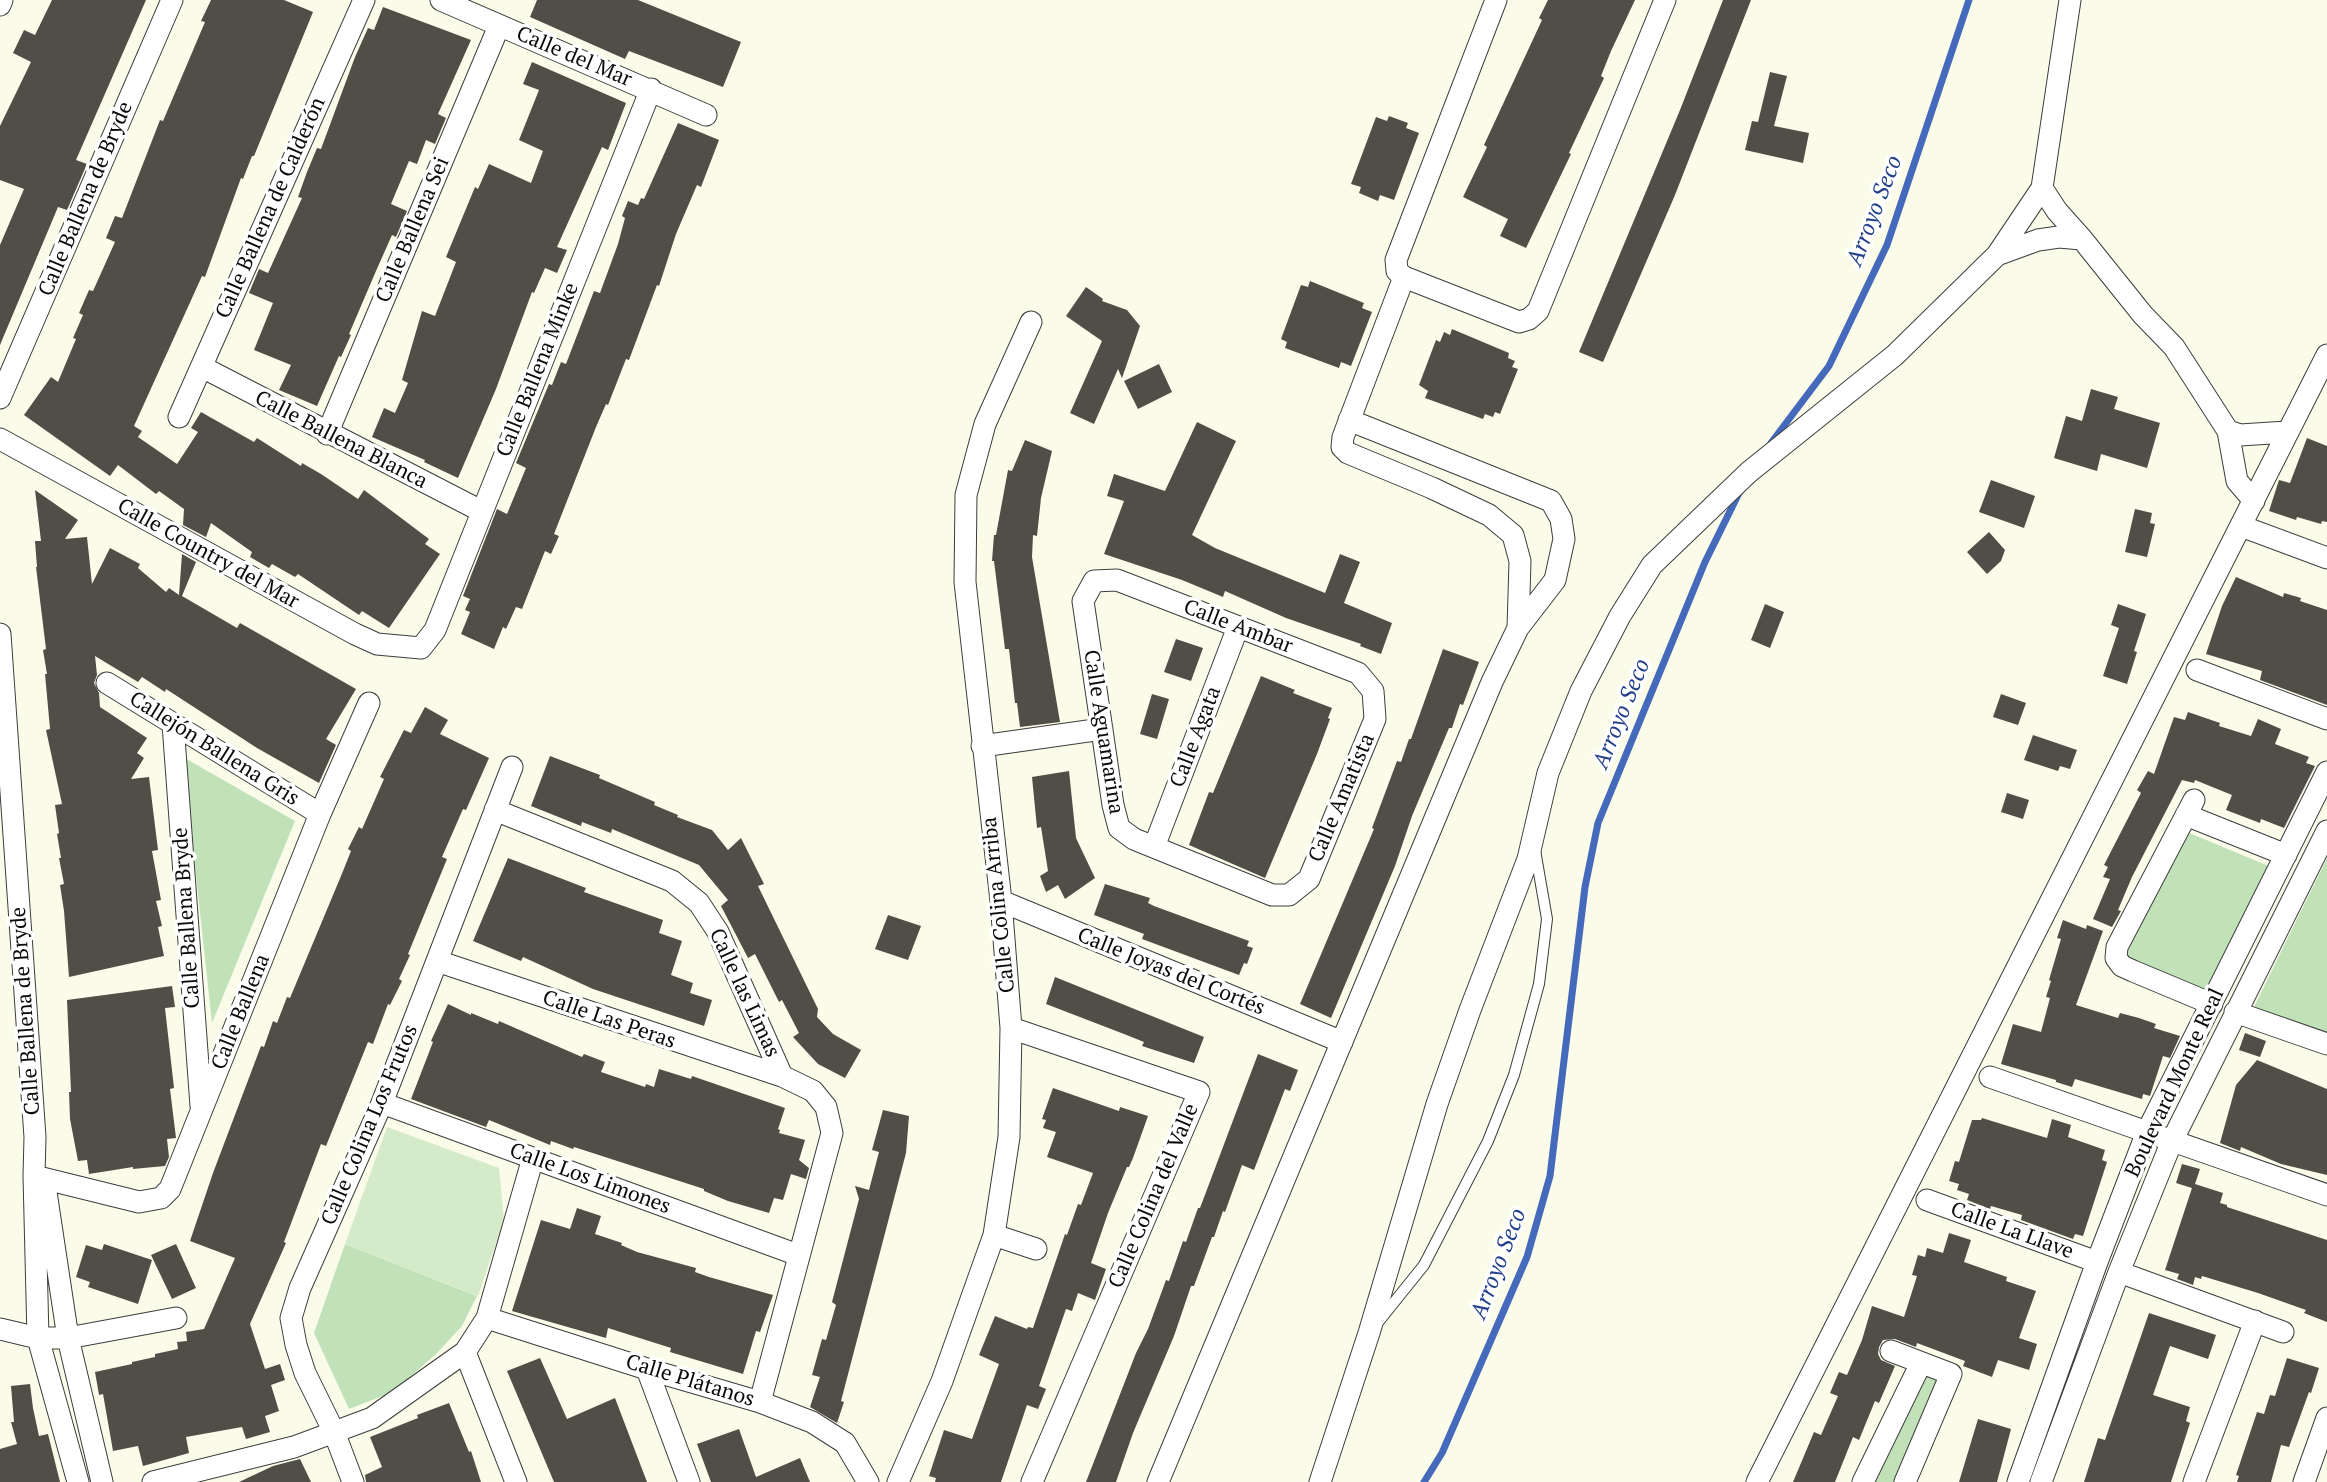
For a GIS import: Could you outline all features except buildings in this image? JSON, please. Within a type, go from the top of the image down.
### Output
[{"type":"street","name":"Calle Ballena de Bryde","points":[[0,398],[172,0]]},
{"type":"street","name":"Calle Ballena de Calderón","points":[[179,417],[358,8],[364,0]]},
{"type":"street","name":"Calle del Mar","points":[[441,0],[706,115]]},
{"type":"street","points":[[1496,0],[1396,260],[1397,271],[1404,277],[1519,322],[1529,319],[1538,311],[1665,0]]},
{"type":"street","points":[[1320,1482],[1369,1333],[1437,1104],[1528,859],[1548,773],[1581,691],[1620,616],[1651,565],[1749,472],[1895,355],[1997,255],[2042,188],[2070,0]]},
{"type":"street","name":"Calle Ballena Sei","points":[[327,433],[499,26]]},
{"type":"street","name":"Calle Ballena Minke","points":[[421,648],[435,630],[650,89]]},
{"type":"street","points":[[2042,188],[2057,212],[2143,315],[2174,347],[2228,431],[2236,481],[2254,501]]},
{"type":"street","points":[[1997,255],[2038,240],[2059,237],[2082,239]]},
{"type":"street","points":[[1404,277],[1349,420],[1342,447],[1348,453],[1489,515],[1513,535],[1520,561],[1518,628]]},
{"type":"street","name":"Calle Colina Arriba","points":[[898,1482],[942,1381],[994,1235],[1009,1137],[1011,1028],[1001,901],[965,582],[967,495],[985,424],[1031,322]]},
{"type":"street","points":[[1757,1482],[2327,355]]},
{"type":"street","name":"Calle Ballena Blanca","points":[[202,367],[481,511]]},
{"type":"street","points":[[1158,1482],[1492,681],[1518,628],[1555,580],[1564,539],[1561,519],[1550,500],[1349,420]]},
{"type":"street","points":[[2228,431],[2240,435],[2287,432]]},
{"type":"street","name":"Calle Country del Mar","points":[[0,439],[377,645],[421,648]]},
{"type":"street","points":[[2241,526],[2327,558]]},
{"type":"street","name":"Calle Ambar","points":[[1094,581],[1117,580],[1358,673],[1373,691]]},
{"type":"street","name":"Calle Aguamarina","points":[[1094,581],[1083,601],[1113,805],[1119,828],[1134,839],[1272,895],[1289,895]]},
{"type":"street","name":"Calle Agata","points":[[1154,847],[1238,627]]},
{"type":"street","name":"Calle Ballena de Bryde","points":[[0,634],[39,1177]]},
{"type":"street","points":[[2197,670],[2327,719]]},
{"type":"street","name":"Callejón Ballena Gris","points":[[107,683],[320,814]]},
{"type":"street","name":"Calle Amatista","points":[[1289,895],[1309,879],[1375,719],[1373,691]]},
{"type":"street","name":"Calle Ballena","points":[[39,1177],[139,1202],[161,1198],[175,1181],[320,814],[369,703]]},
{"type":"street","name":"Calle Ballena Bryde","points":[[173,724],[201,1112]]},
{"type":"street","points":[[982,746],[1102,729]]},
{"type":"street","name":"Calle Colina Los Frutos","points":[[353,1482],[334,1432],[305,1373],[291,1318],[300,1288],[382,1103],[512,767]]},
{"type":"street","name":"Boulevard Monte Real","points":[[2018,1482],[2147,1132],[2327,772]]},
{"type":"street","points":[[2212,1003],[2122,966],[2116,958],[2117,947],[2190,808],[2286,855]]},
{"type":"street","name":"Calle las Limas","points":[[495,810],[672,881],[699,903],[718,932],[782,1076],[813,1091],[826,1107],[832,1133],[824,1171],[798,1255],[760,1402]]},
{"type":"street","name":"Boulevard Monte Real","points":[[2041,1482],[2119,1272],[2172,1141],[2327,831]]},
{"type":"street","name":"Calle Joyas del Cortés","points":[[1001,901],[1342,1042]]},
{"type":"street","name":"Calle Las Peras","points":[[437,961],[782,1076]]},
{"type":"street","points":[[2235,1012],[2327,1044]]},
{"type":"street","name":"Calle Colina del Valle","points":[[1011,1028],[1199,1092],[1032,1482]]},
{"type":"street","points":[[1990,1077],[2327,1195]]},
{"type":"street","name":"Calle Los Limones","points":[[382,1103],[798,1255]]},
{"type":"street","points":[[153,1482],[295,1447],[372,1418],[465,1352],[487,1318],[533,1158]]},
{"type":"street","points":[[39,1177],[38,1338],[78,1482]]},
{"type":"street","points":[[39,1177],[68,1338],[102,1482]]},
{"type":"street","name":"Calle La Llave","points":[[1927,1200],[2097,1262]]},
{"type":"street","points":[[994,1235],[1036,1249]]},
{"type":"street","points":[[2119,1272],[2283,1332]]},
{"type":"street","points":[[0,1329],[38,1338],[68,1338],[176,1318]]},
{"type":"street","name":"Calle Plátanos","points":[[487,1318],[760,1402],[812,1422],[845,1443],[868,1482]]},
{"type":"street","points":[[2194,1482],[2255,1321]]},
{"type":"street","points":[[1891,1351],[1951,1374]]},
{"type":"street","points":[[465,1352],[516,1482]]},
{"type":"street","points":[[1863,1482],[1921,1363]]},
{"type":"street","points":[[647,1369],[689,1482]]},
{"type":"street","points":[[1905,1482],[1951,1374]]},
{"type":"street","points":[[1915,1482],[1951,1374]]},
{"type":"street","points":[[2304,1482],[2327,1418]]},
{"type":"lane","points":[[1369,1333],[1424,1265],[1482,1153],[1514,1075],[1539,984],[1547,919],[1532,838]]},
{"type":"green space","points":[[183,757],[295,821],[212,1023]]},
{"type":"green space","points":[[2187,832],[2271,867],[2205,990],[2120,960]]},
{"type":"green space","points":[[2327,858],[2327,1035],[2253,1009]]},
{"type":"green space","points":[[387,1127],[499,1168],[504,1220],[478,1296],[345,1244]]},
{"type":"green space","points":[[345,1244],[477,1296],[462,1326],[437,1353],[393,1392],[349,1409],[314,1333]]},
{"type":"green space","points":[[1923,1370],[1943,1381],[1908,1482],[1870,1482]]},
{"type":"waterway","name":"Arroyo Seco","points":[[1771,443],[1829,366],[1887,245],[1969,0]]},
{"type":"waterway","name":"Arroyo Seco","points":[[1424,1482],[1442,1453],[1527,1257],[1550,1176],[1585,887],[1598,823],[1705,562],[1740,491]]}]
